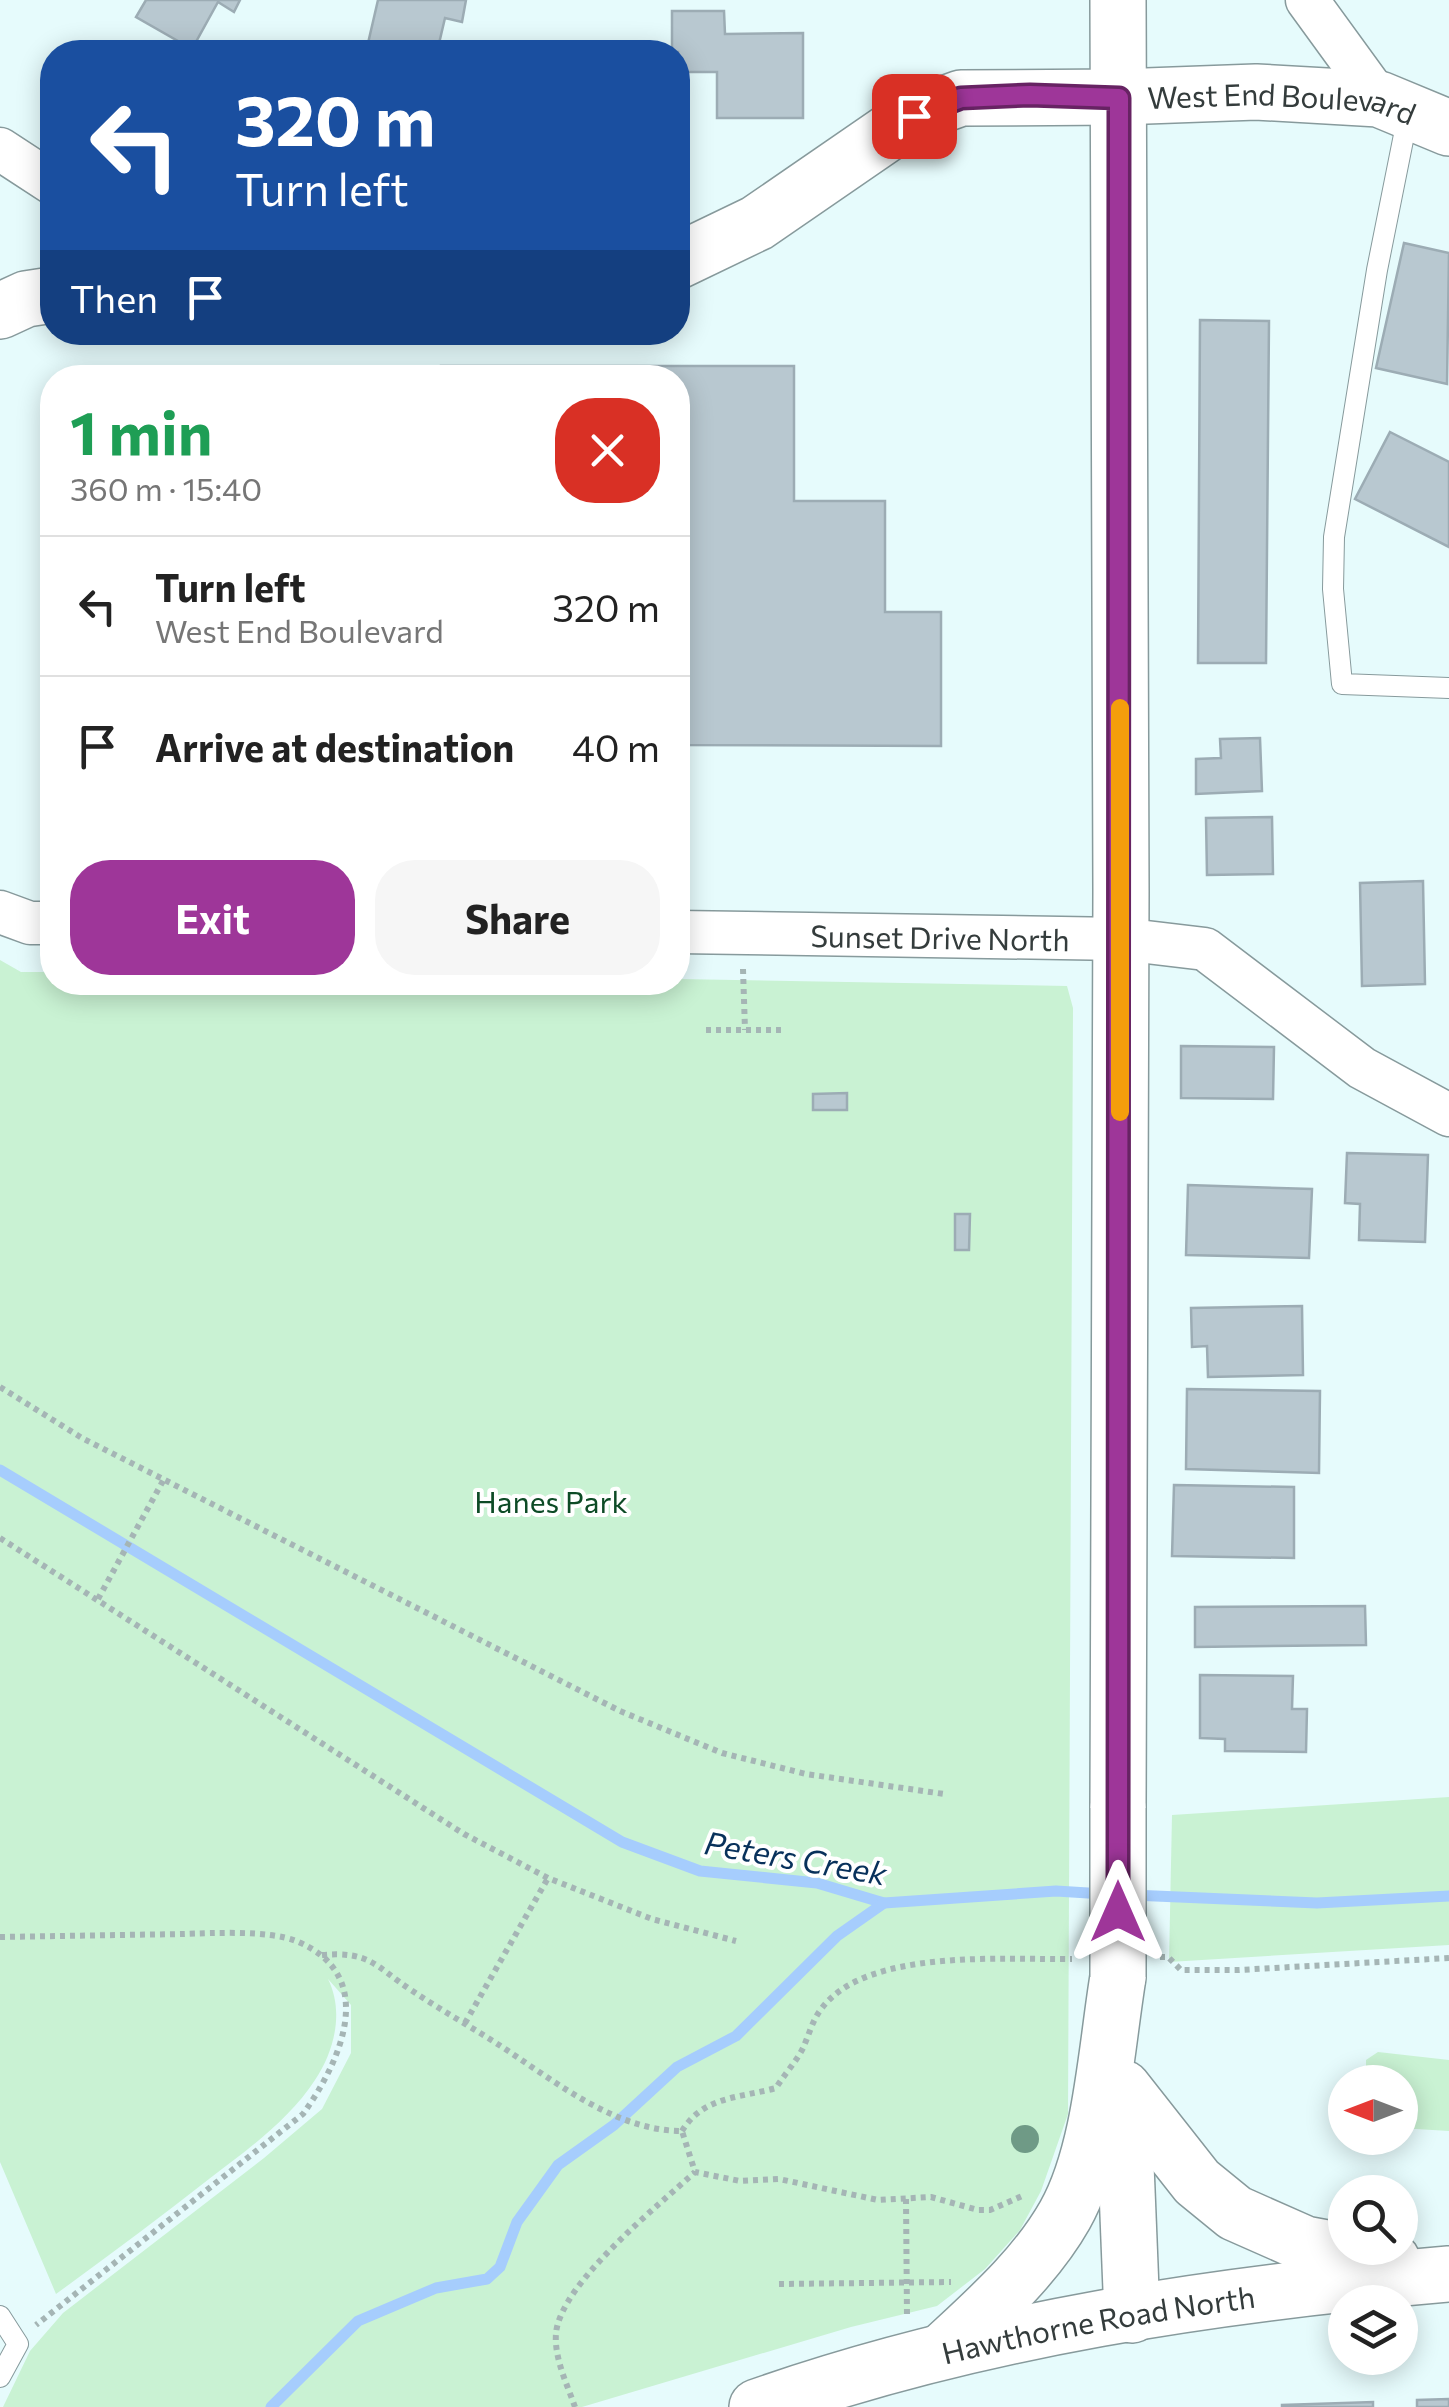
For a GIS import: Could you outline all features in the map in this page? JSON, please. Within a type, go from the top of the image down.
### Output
[{"type":"street","points":[[1118,0],[1121,938],[1114,1965],[1132,2315]]},
{"type":"street","points":[[1307,0],[1412,113]]},
{"type":"street","name":"West End Boulevard","points":[[690,255],[758,223],[914,116],[961,98],[1119,98],[1256,92],[1412,113]]},
{"type":"street","points":[[0,149],[40,175]]},
{"type":"street","points":[[0,311],[40,297]]},
{"type":"street","points":[[0,912],[40,922]]},
{"type":"street","name":"Sunset Drive North","points":[[690,932],[1121,938],[1205,949],[1362,1068],[1449,1115]]},
{"type":"street","points":[[925,2334],[1026,2270],[1066,2214],[1090,2154],[1114,1965]]},
{"type":"street","points":[[1123,2088],[1197,2182],[1235,2213],[1304,2244],[1449,2272]]},
{"type":"street","name":"Hawthorne Road North","points":[[757,2407],[925,2334],[1132,2315],[1200,2301],[1449,2272]]},
{"type":"lane","points":[[1412,113],[1377,270],[1334,537],[1332,590],[1342,684],[1449,688]]},
{"type":"lane","points":[[0,2316],[18,2344],[0,2376]]},
{"type":"path","points":[[744,968],[745,1030]]},
{"type":"path","points":[[706,1030],[782,1030]]},
{"type":"path","points":[[0,1388],[82,1438],[620,1712],[705,1746],[806,1774],[944,1794]]},
{"type":"path","points":[[98,1599],[164,1479]]},
{"type":"path","points":[[0,1538],[464,1834],[548,1878],[652,1919],[736,1941]]},
{"type":"path","points":[[466,2023],[548,1878]]},
{"type":"path","points":[[0,1937],[232,1933],[294,1940],[322,1955],[343,1984],[346,2024],[340,2051],[326,2082],[303,2114],[44,2316],[18,2344]]},
{"type":"path","points":[[322,1955],[351,1952],[378,1965],[580,2098],[641,2126],[682,2131]]},
{"type":"path","points":[[695,2172],[682,2131],[693,2113],[713,2102],[776,2088],[802,2050],[820,2010],[834,1994],[864,1978],[913,1964],[948,1959],[1114,1965],[1168,1957],[1181,1970],[1239,1970],[1449,1958]]},
{"type":"path","points":[[695,2172],[740,2181],[779,2179],[878,2200],[931,2197],[990,2210],[1022,2196]]},
{"type":"path","points":[[575,2407],[556,2349],[556,2330],[564,2307],[607,2254],[695,2172]]},
{"type":"path","points":[[906,2198],[906,2282],[925,2334]]},
{"type":"path","points":[[779,2284],[959,2282]]},
{"type":"green space","name":"Hanes Park","points":[[0,960],[21,972],[40,972],[40,995],[690,995],[690,979],[1067,986],[1073,1008],[1068,2114],[1041,2191],[1020,2230],[985,2269],[937,2306],[851,2327],[582,2407],[3,2407],[30,2351],[63,2313],[322,2109],[351,2053],[351,2005],[328,1979],[336,2004],[335,2030],[328,2056],[305,2095],[238,2157],[56,2294],[0,2162]]},
{"type":"green space","points":[[1449,1797],[1449,1945],[1169,1962],[1172,1815]]},
{"type":"green space","points":[[1378,2052],[1449,2060],[1449,2131],[1418,2129],[1418,2065],[1366,2065],[1366,2060]]},
{"type":"building","points":[[146,0],[240,0],[234,12],[218,2],[197,40],[176,40],[136,17]]},
{"type":"building","points":[[378,0],[466,0],[462,22],[445,18],[440,40],[369,40]]},
{"type":"building","points":[[672,11],[724,11],[725,34],[803,33],[803,118],[717,118],[717,72],[690,72],[690,40],[672,40]]},
{"type":"building","points":[[1404,243],[1449,253],[1447,384],[1376,368]]},
{"type":"building","points":[[1200,320],[1269,321],[1266,663],[1198,663]]},
{"type":"building","points":[[690,366],[794,366],[794,501],[885,501],[885,612],[941,612],[941,746],[690,745]]},
{"type":"building","points":[[1390,432],[1449,462],[1449,547],[1355,499]]},
{"type":"building","points":[[1260,738],[1262,791],[1196,794],[1196,759],[1221,758],[1220,739]]},
{"type":"building","points":[[1272,817],[1273,874],[1207,875],[1206,818]]},
{"type":"building","points":[[1423,881],[1425,984],[1362,986],[1360,883]]},
{"type":"building","points":[[1181,1046],[1274,1047],[1273,1099],[1181,1098]]},
{"type":"building","points":[[847,1093],[847,1110],[813,1110],[813,1094]]},
{"type":"building","points":[[1347,1153],[1428,1155],[1425,1242],[1359,1240],[1360,1204],[1345,1203]]},
{"type":"building","points":[[1188,1185],[1312,1189],[1309,1258],[1186,1255]]},
{"type":"building","points":[[955,1214],[970,1214],[969,1250],[955,1250]]},
{"type":"building","points":[[1302,1306],[1303,1375],[1208,1377],[1207,1346],[1192,1347],[1191,1308]]},
{"type":"building","points":[[1187,1389],[1320,1391],[1319,1473],[1186,1469]]},
{"type":"building","points":[[1174,1485],[1294,1487],[1294,1558],[1172,1556]]},
{"type":"building","points":[[1365,1606],[1366,1645],[1195,1647],[1195,1607]]},
{"type":"building","points":[[1200,1675],[1293,1676],[1292,1709],[1307,1709],[1306,1752],[1225,1751],[1225,1739],[1200,1738]]},
{"type":"building","points":[[1449,2399],[1449,2407],[1417,2407],[1417,2400]]},
{"type":"building","points":[[1373,2402],[1373,2407],[1282,2407],[1282,2405]]},
{"type":"waterway","name":"Peters Creek","points":[[0,1470],[622,1842],[700,1871],[817,1883],[884,1903],[1056,1891],[1104,1894]]},
{"type":"waterway","name":"Peters Creek","points":[[1132,1895],[1317,1903],[1449,1896]]},
{"type":"waterway","points":[[271,2407],[358,2321],[436,2288],[487,2279],[500,2267],[517,2222],[558,2165],[614,2125],[677,2067],[736,2036],[837,1936],[884,1903]]},
{"type":"slow traffic","points":[[1120,708],[1120,1112]]},
{"type":"route","points":[[914,116],[961,98],[1119,98],[1118,1912]]}]
